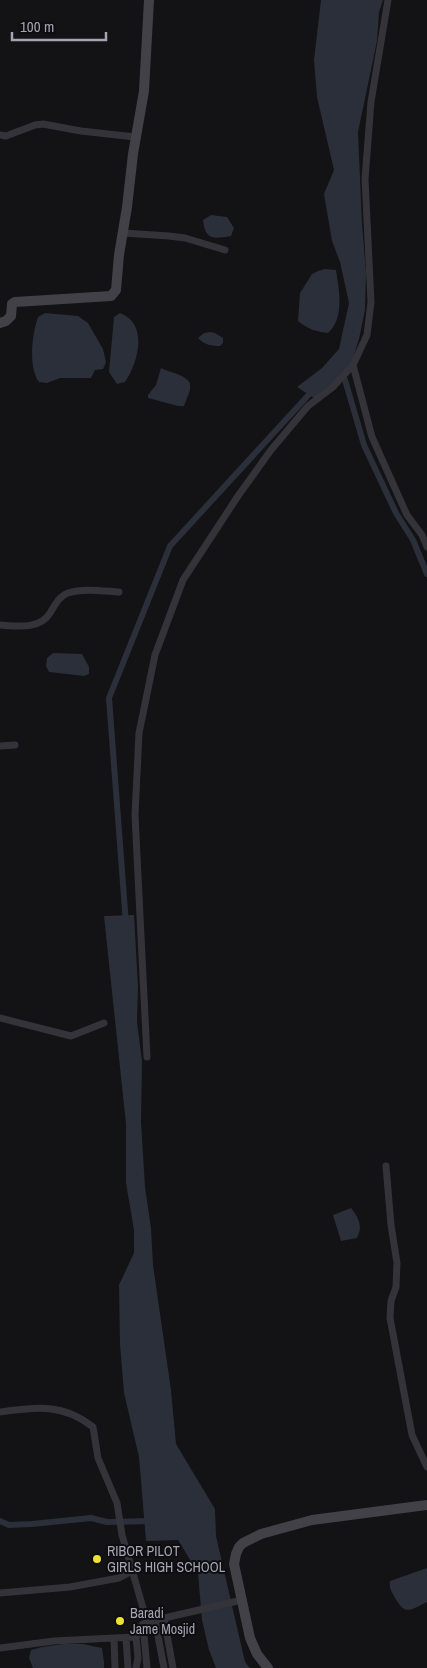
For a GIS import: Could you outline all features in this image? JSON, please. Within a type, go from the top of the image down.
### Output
[{"type":"street","points":[[0,323],[9,319],[12,304],[15,302],[111,296],[116,290],[135,137],[144,91],[150,0]]},
{"type":"street","points":[[147,1057],[135,815],[138,733],[155,655],[183,580],[238,496],[271,450],[308,406],[339,381],[351,368],[367,335],[371,302],[365,179],[371,102],[388,0]]},
{"type":"street","points":[[0,135],[6,136],[35,124],[43,124],[81,131],[135,137]]},
{"type":"street","points":[[123,233],[185,238],[225,250]]},
{"type":"street","points":[[351,368],[372,438],[408,515],[427,546]]},
{"type":"street","points":[[0,625],[33,625],[50,614],[54,604],[67,593],[85,591],[119,592]]},
{"type":"street","points":[[0,746],[15,745]]},
{"type":"street","points":[[0,1018],[71,1036],[104,1023]]},
{"type":"street","points":[[386,1166],[391,1225],[397,1263],[396,1287],[391,1301],[390,1318],[412,1435],[427,1467]]},
{"type":"street","points":[[0,1412],[32,1408],[63,1410],[82,1418],[93,1427],[98,1458],[117,1503],[122,1535],[145,1623],[147,1668]]},
{"type":"street","points":[[268,1668],[253,1646],[234,1564],[236,1554],[243,1543],[252,1537],[312,1520],[427,1505]]},
{"type":"street","points":[[0,1593],[70,1587],[119,1578],[132,1571]]},
{"type":"street","points":[[136,1668],[138,1658],[136,1637],[145,1623],[242,1600]]},
{"type":"street","points":[[164,1618],[174,1668]]},
{"type":"street","points":[[155,1620],[164,1668]]},
{"type":"street","points":[[0,1648],[54,1641],[136,1637]]},
{"type":"street","points":[[114,1638],[115,1668]]},
{"type":"street","points":[[126,1638],[128,1668]]},
{"type":"shaded area","points":[[321,0],[383,0],[379,12],[377,41],[358,132],[366,273],[365,310],[351,364],[336,383],[314,398],[297,387],[322,368],[339,349],[349,303],[340,262],[332,241],[324,194],[334,170],[317,97],[314,60]]},
{"type":"shaded area","points":[[211,215],[227,217],[234,228],[231,236],[215,238],[208,235],[203,220]]},
{"type":"shaded area","points":[[325,269],[336,270],[339,295],[337,320],[328,333],[312,330],[298,321],[300,293],[312,274]]},
{"type":"shaded area","points":[[45,313],[78,316],[88,323],[103,349],[106,362],[103,369],[95,370],[91,378],[60,378],[47,383],[39,382],[33,368],[32,350],[38,317]]},
{"type":"shaded area","points":[[120,313],[129,318],[135,326],[138,344],[137,355],[130,374],[125,382],[117,384],[109,372],[114,317]]},
{"type":"shaded area","points":[[210,332],[223,338],[223,343],[220,346],[208,345],[198,338],[204,333]]},
{"type":"shaded area","points":[[161,368],[181,376],[190,383],[190,390],[184,406],[148,398],[148,395],[156,385]]},
{"type":"shaded area","points":[[53,653],[82,654],[89,667],[89,674],[84,676],[49,672],[46,666],[47,658]]},
{"type":"shaded area","points":[[134,915],[138,987],[137,1022],[142,1061],[141,1122],[145,1187],[151,1228],[153,1265],[171,1390],[176,1444],[215,1509],[216,1536],[245,1662],[250,1668],[216,1668],[209,1650],[202,1620],[198,1573],[178,1540],[146,1541],[139,1457],[124,1393],[120,1344],[119,1285],[134,1253],[134,1230],[126,1183],[126,1124],[104,916]]},
{"type":"shaded area","points":[[351,1208],[359,1223],[359,1234],[357,1238],[341,1241],[333,1215]]},
{"type":"shaded area","points":[[427,1568],[427,1602],[408,1610],[401,1607],[392,1592],[390,1581]]},
{"type":"shaded area","points":[[64,1644],[83,1644],[102,1648],[104,1668],[33,1668],[29,1658],[31,1650]]},
{"type":"waterway","points":[[343,373],[364,445],[396,513],[413,540],[427,574]]},
{"type":"waterway","points":[[126,924],[109,698],[170,546],[314,389]]},
{"type":"waterway","points":[[0,1521],[9,1525],[91,1518],[107,1522],[152,1521]]},
{"type":"place","name":"RIBOR PILOT GIRLS HIGH SCHOOL","points":[[97,1559]]},
{"type":"place","name":"Baradi Jame Mosjid","points":[[120,1621]]}]
